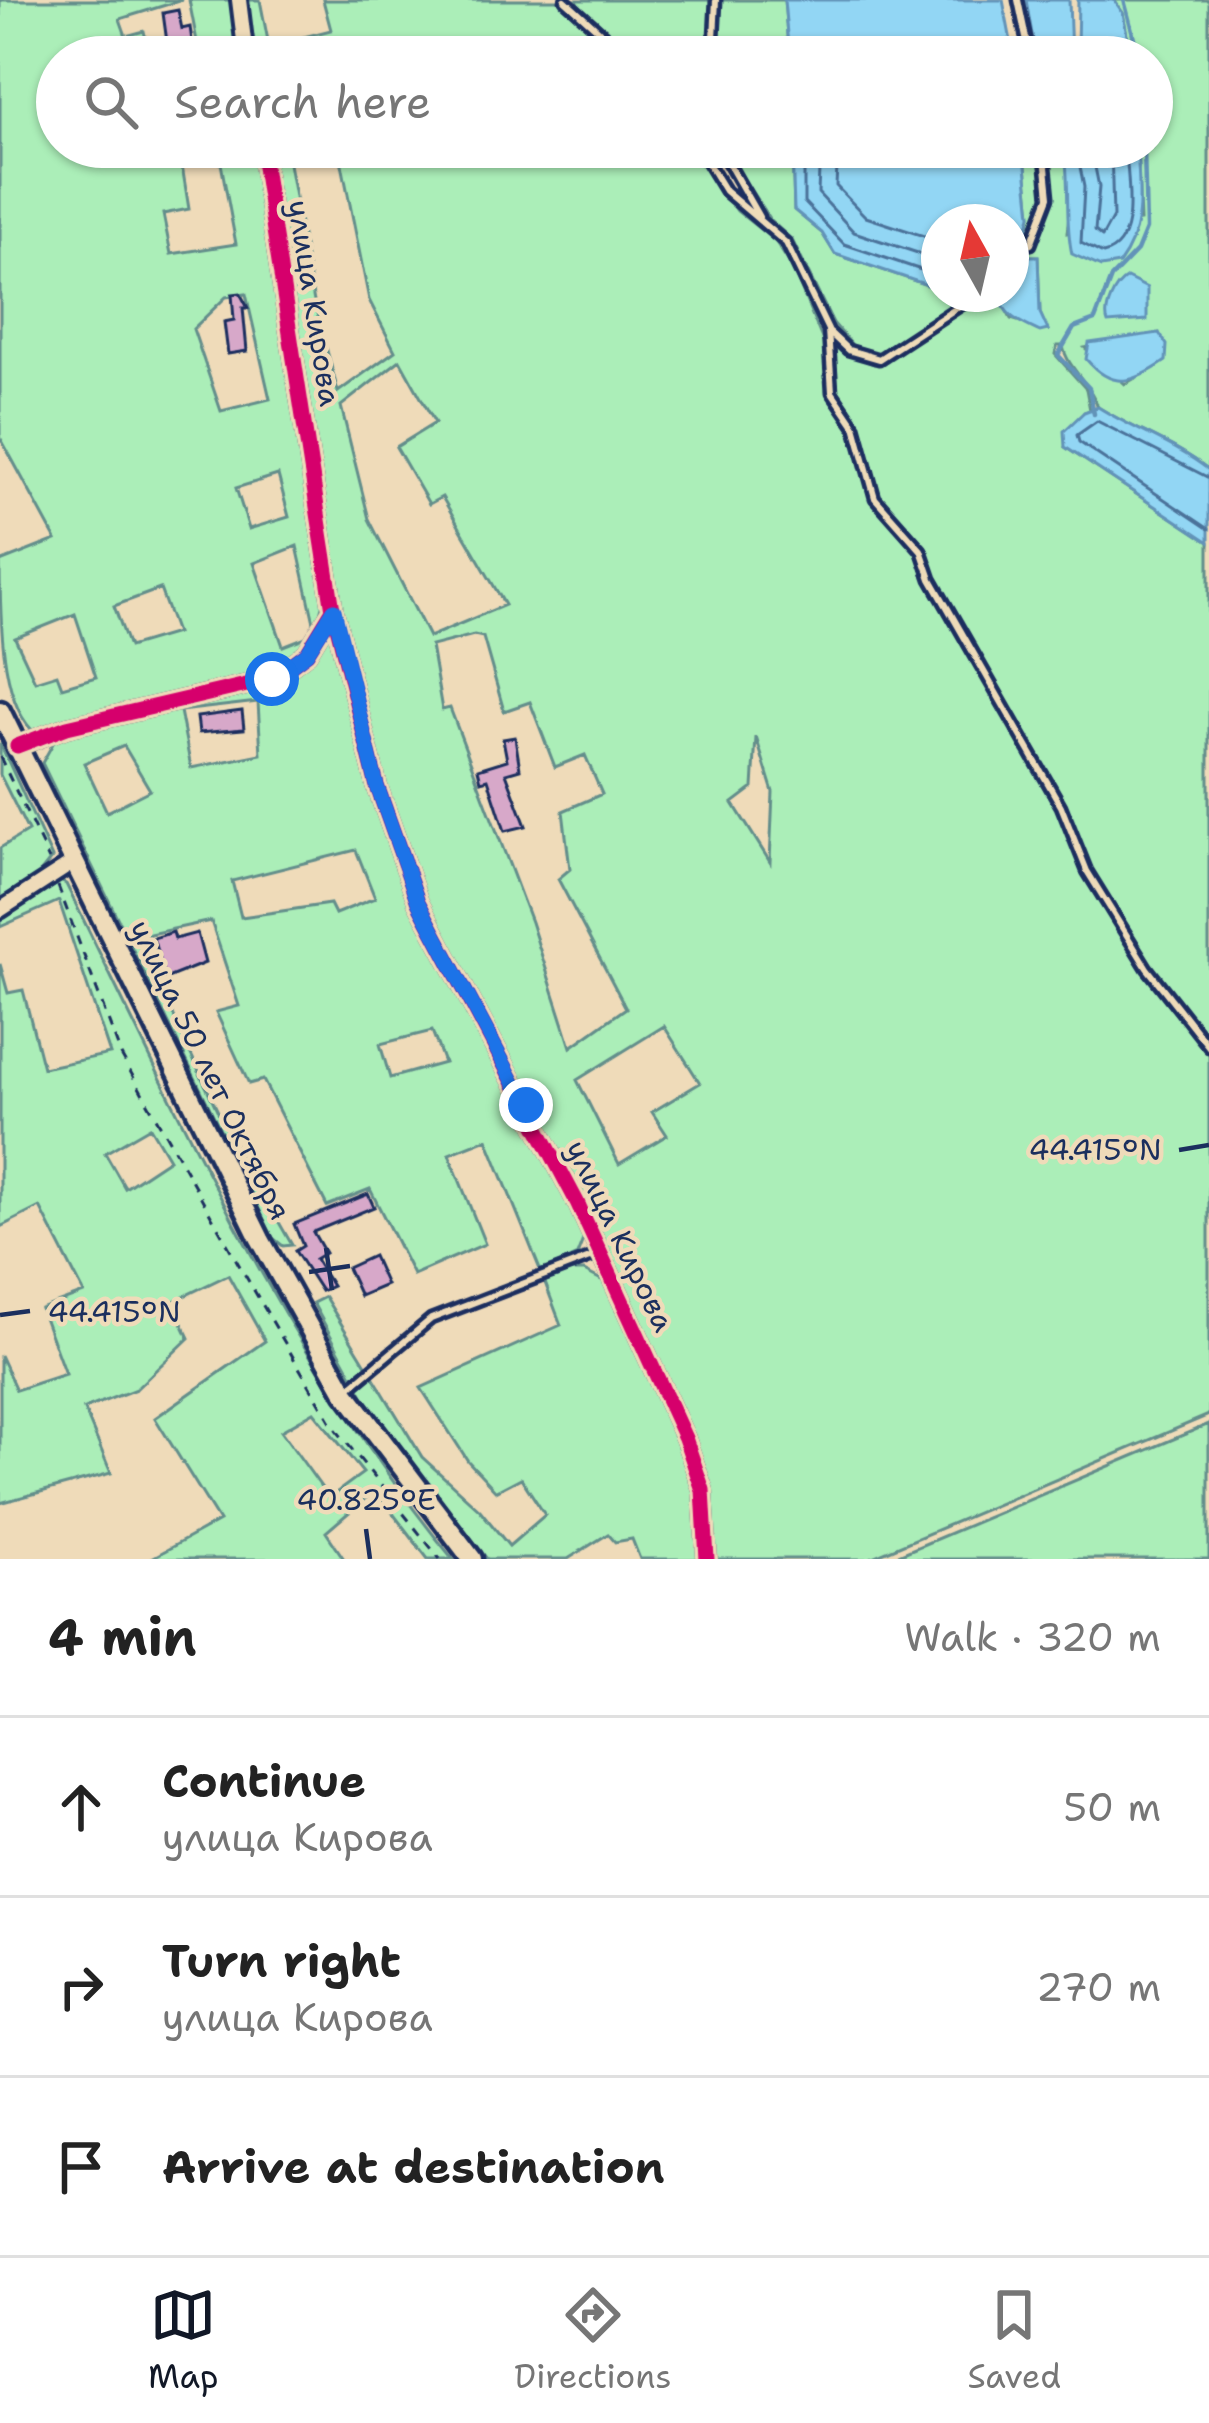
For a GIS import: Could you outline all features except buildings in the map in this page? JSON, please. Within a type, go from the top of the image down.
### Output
[{"type":"main road","name":"улица 50 лет Октября","points":[[0,711],[9,751],[74,862],[260,1239],[345,1391],[472,1559]]},
{"type":"street","points":[[239,0],[243,36]]},
{"type":"street","name":"улица Кирова","points":[[264,168],[334,610],[377,786],[418,902],[600,1254],[697,1468],[707,1559]]},
{"type":"street","points":[[9,751],[67,727],[272,679],[307,653],[334,610]]},
{"type":"street","points":[[0,910],[74,862]]},
{"type":"lane","points":[[565,0],[605,36]]},
{"type":"lane","points":[[714,36],[716,0]]},
{"type":"lane","points":[[1018,0],[1026,36]]},
{"type":"lane","points":[[711,168],[725,191],[787,243],[828,330],[848,350],[878,359],[950,312]]},
{"type":"lane","points":[[731,168],[763,226]]},
{"type":"lane","points":[[1029,244],[1049,196],[1046,168]]},
{"type":"lane","points":[[828,330],[832,392],[855,426],[875,498],[921,550],[931,579],[1061,806],[1087,872],[1147,968],[1209,1048]]},
{"type":"lane","points":[[345,1391],[430,1319],[600,1254]]},
{"type":"path","points":[[9,751],[121,1055],[334,1427],[440,1559]]},
{"type":"green space","points":[[0,0],[182,0],[120,19],[126,36],[36,36],[36,168],[182,168],[189,209],[163,214],[171,254],[236,244],[222,168],[259,168],[327,587],[312,644],[269,676],[32,730],[21,716],[8,676],[0,562],[56,540],[0,437]],"holes":[[[246,294],[270,399],[221,411],[193,329],[226,297]],[[278,475],[289,517],[249,529],[236,488]],[[297,546],[315,627],[311,635],[283,646],[254,563]],[[160,589],[176,633],[129,647],[114,606]],[[75,614],[96,677],[62,687],[57,674],[35,681],[15,638]]]},
{"type":"green space","points":[[189,0],[235,0],[239,36],[196,36]]},
{"type":"green space","points":[[244,0],[260,0],[267,36],[249,36]]},
{"type":"green space","points":[[323,0],[559,0],[599,36],[308,36],[331,30]]},
{"type":"green space","points":[[569,0],[713,0],[712,36],[609,36]]},
{"type":"green space","points":[[719,0],[784,0],[787,36],[718,36]]},
{"type":"green space","points":[[1114,0],[1209,0],[1209,470],[1098,407],[1063,346],[1057,346],[1055,354],[1086,389],[1090,410],[1084,412],[1065,447],[1209,542],[1209,1415],[868,1559],[711,1559],[710,1506],[615,1272],[590,1214],[446,950],[382,787],[341,623],[269,168],[290,168],[314,302],[338,392],[395,351],[369,300],[343,168],[707,168],[737,211],[775,241],[792,267],[825,346],[829,395],[852,427],[854,417],[836,391],[831,339],[847,353],[874,364],[961,312],[1007,312],[1011,319],[1047,330],[1040,313],[1038,256],[1029,256],[1026,168],[1068,168],[1072,188],[1067,233],[1140,221],[1138,168],[1173,168],[1173,36],[1127,36],[1123,13]],"holes":[[[1159,333],[1165,361],[1125,384],[1085,348]],[[400,360],[435,423],[396,447],[429,504],[442,497],[505,605],[429,637],[369,519],[341,406]],[[483,637],[504,711],[530,702],[555,767],[585,755],[602,794],[563,811],[570,869],[558,879],[626,1008],[571,1047],[531,922],[450,708],[442,710],[431,646]],[[756,737],[773,792],[770,862],[733,803],[753,788]],[[664,1026],[700,1083],[652,1112],[667,1135],[619,1164],[577,1080]]]},
{"type":"green space","points":[[737,168],[793,168],[794,210],[822,233],[835,254],[921,283],[921,312],[950,312],[878,356],[859,353],[833,323],[792,240],[770,220]]},
{"type":"green space","points":[[335,627],[412,901],[586,1232],[577,1255],[541,1272],[487,1139],[449,1154],[485,1244],[413,1275],[370,1189],[327,1206],[263,1080],[249,1084],[216,1012],[239,1006],[211,921],[150,934],[145,937],[178,1027],[229,1135],[292,1245],[283,1246],[273,1238],[42,763],[56,738],[274,683],[298,670]],"holes":[[[258,702],[261,754],[191,768],[180,711]],[[124,746],[150,790],[107,812],[84,763]],[[356,850],[375,898],[335,914],[330,904],[241,917],[232,881]],[[432,1031],[444,1063],[390,1078],[380,1044]]]},
{"type":"green space","points":[[0,743],[52,858],[29,887],[0,905],[0,848],[28,831],[0,775]]},
{"type":"green space","points":[[58,880],[66,884],[195,1147],[287,1318],[393,1481],[453,1559],[428,1559],[375,1490],[326,1532],[344,1559],[150,1559],[219,1521],[155,1418],[265,1341],[228,1275],[172,1302],[189,1338],[136,1389],[84,1409],[111,1473],[0,1503],[0,1355],[16,1390],[65,1374],[41,1309],[84,1293],[40,1207],[0,1227],[0,964],[8,993],[23,990],[43,1068],[110,1054],[59,901],[0,927],[0,914]],"holes":[[[150,1127],[169,1159],[125,1188],[105,1153]],[[314,1412],[363,1473],[329,1498],[281,1431]]]},
{"type":"green space","points":[[566,1271],[584,1271],[607,1283],[684,1441],[698,1491],[704,1559],[640,1559],[632,1539],[615,1542],[608,1534],[568,1559],[487,1559],[367,1403],[313,1303],[325,1297],[422,1457],[480,1510],[509,1546],[545,1515],[521,1478],[496,1491],[468,1461],[421,1388],[561,1325],[544,1280]]},
{"type":"green space","points":[[1209,1424],[1209,1559],[889,1559],[1164,1443]]},
{"type":"water","points":[[784,0],[1003,0],[1010,36],[787,36]]},
{"type":"water","points":[[1026,0],[1069,0],[1070,36],[1032,36]]},
{"type":"water","points":[[1078,0],[1114,0],[1123,13],[1127,36],[1077,36]]},
{"type":"water","points":[[793,168],[1026,168],[1031,215],[1029,223],[1029,204],[921,204],[921,283],[835,254],[822,233],[794,210]]},
{"type":"water","points":[[1066,168],[1138,168],[1137,222],[1119,264],[1101,267],[1072,254]]},
{"type":"water","points":[[1029,256],[1038,256],[1040,313],[1048,330],[1040,332],[1009,314],[1029,312]]},
{"type":"water","points":[[1127,278],[1147,288],[1147,320],[1108,323],[1111,298]]},
{"type":"water","points":[[1159,333],[1167,345],[1166,361],[1134,378],[1105,376],[1086,359],[1089,343]]},
{"type":"water","points":[[1098,407],[1209,470],[1209,542],[1065,447],[1064,431],[1084,412]]},
{"type":"waterway","points":[[1124,0],[1133,36]]},
{"type":"waterway","points":[[1094,414],[1089,388],[1058,355],[1074,328],[1095,320],[1111,278],[1137,251],[1146,229],[1145,168]]},
{"type":"cycle path","points":[[17,746],[67,727],[272,679],[307,653],[333,610],[264,168]]},
{"type":"cycle path","points":[[333,610],[377,786],[418,902],[577,1202],[685,1438],[703,1490],[707,1559]]},
{"type":"route","points":[[272,679],[307,653],[334,610],[377,786],[398,851],[441,952],[526,1105]]}]
